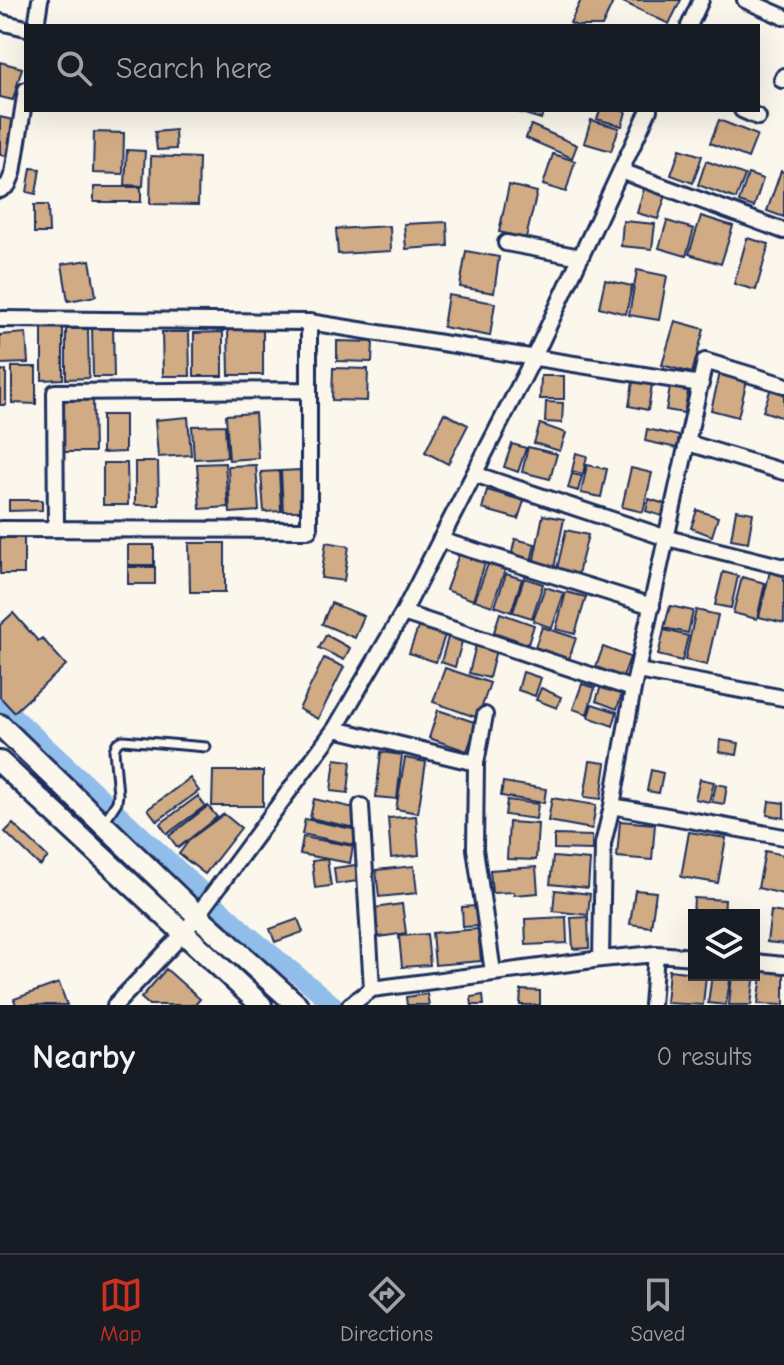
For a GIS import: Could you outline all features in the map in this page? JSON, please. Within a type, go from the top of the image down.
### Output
[{"type":"main road","points":[[0,725],[107,817],[297,1005]]},
{"type":"main road","points":[[0,762],[261,1005]]},
{"type":"street","points":[[36,24],[40,0]]},
{"type":"street","points":[[690,24],[701,0]]},
{"type":"street","points":[[745,0],[783,14]]},
{"type":"street","points":[[0,22],[24,28]]},
{"type":"street","points":[[0,190],[8,185],[13,173],[24,103]]},
{"type":"street","points":[[115,1005],[184,933],[335,729],[403,613],[534,357],[648,112]]},
{"type":"street","points":[[747,112],[758,117]]},
{"type":"street","points":[[621,171],[784,231]]},
{"type":"street","points":[[506,243],[581,257]]},
{"type":"street","points":[[0,319],[309,322],[701,384]]},
{"type":"street","points":[[0,529],[309,530],[309,322]]},
{"type":"street","points":[[601,959],[603,844],[633,689],[705,361],[784,385]]},
{"type":"street","points":[[56,529],[55,392],[309,390]]},
{"type":"street","points":[[688,443],[784,472]]},
{"type":"street","points":[[474,474],[667,538],[784,567]]},
{"type":"street","points":[[440,540],[652,606]]},
{"type":"street","points":[[403,613],[633,689]]},
{"type":"street","points":[[638,671],[784,698]]},
{"type":"street","points":[[485,715],[476,763],[475,849],[493,972]]},
{"type":"street","points":[[335,729],[476,763]]},
{"type":"street","points":[[361,806],[372,989]]},
{"type":"street","points":[[612,806],[784,837]]},
{"type":"street","points":[[652,1005],[656,954]]},
{"type":"street","points":[[351,1005],[372,989],[601,959],[656,954],[688,957]]},
{"type":"street","points":[[760,963],[784,965]]},
{"type":"lane","points":[[107,817],[117,802],[114,750],[117,743],[123,740],[206,747]]},
{"type":"building","points":[[581,0],[614,0],[603,24],[570,23]]},
{"type":"building","points":[[624,0],[681,0],[669,24]]},
{"type":"building","points":[[0,62],[22,68],[13,100],[0,97]]},
{"type":"building","points":[[518,112],[543,112],[541,119]]},
{"type":"building","points":[[600,112],[626,112],[622,126],[597,119]]},
{"type":"building","points":[[0,117],[13,120],[6,156],[0,155]]},
{"type":"building","points":[[591,120],[619,128],[611,151],[584,143]]},
{"type":"building","points":[[719,120],[757,135],[748,158],[710,143]]},
{"type":"building","points":[[531,125],[577,145],[572,158],[526,138]]},
{"type":"building","points":[[175,130],[176,149],[157,150],[155,132]]},
{"type":"building","points":[[94,132],[124,133],[123,174],[93,173]]},
{"type":"building","points":[[680,149],[702,156],[693,183],[671,175]]},
{"type":"building","points":[[127,150],[145,151],[143,186],[125,185]]},
{"type":"building","points":[[553,154],[575,161],[566,192],[543,185]]},
{"type":"building","points":[[151,156],[199,158],[198,205],[150,204]]},
{"type":"building","points":[[706,161],[745,175],[736,199],[698,185]]},
{"type":"building","points":[[31,168],[40,169],[36,194],[27,192]]},
{"type":"building","points":[[781,171],[784,172],[784,217],[767,211]]},
{"type":"building","points":[[748,174],[763,179],[754,207],[739,202]]},
{"type":"building","points":[[509,185],[537,192],[526,238],[499,232]]},
{"type":"building","points":[[645,185],[667,192],[658,219],[637,213]]},
{"type":"building","points":[[94,187],[141,187],[141,202],[94,202]]},
{"type":"building","points":[[34,205],[48,205],[49,233],[34,233]]},
{"type":"building","points":[[701,216],[733,226],[721,264],[689,254]]},
{"type":"building","points":[[623,221],[655,224],[652,249],[621,246]]},
{"type":"building","points":[[667,221],[694,229],[686,256],[659,248]]},
{"type":"building","points":[[447,222],[448,246],[406,249],[404,224]]},
{"type":"building","points":[[390,226],[391,251],[338,254],[336,229]]},
{"type":"building","points":[[747,238],[769,244],[756,290],[734,284]]},
{"type":"building","points":[[466,251],[499,257],[494,293],[460,287]]},
{"type":"building","points":[[90,260],[96,296],[68,301],[62,264]]},
{"type":"building","points":[[637,270],[667,276],[659,320],[629,315]]},
{"type":"building","points":[[605,280],[632,286],[626,314],[599,307]]},
{"type":"building","points":[[448,295],[495,303],[490,336],[443,327]]},
{"type":"building","points":[[675,321],[704,329],[692,373],[662,365]]},
{"type":"building","points":[[92,326],[113,326],[114,377],[93,377]]},
{"type":"building","points":[[42,327],[63,327],[63,379],[42,380]]},
{"type":"building","points":[[66,329],[88,329],[89,378],[66,379]]},
{"type":"building","points":[[228,329],[263,329],[263,375],[229,375]]},
{"type":"building","points":[[162,332],[189,332],[190,376],[163,376]]},
{"type":"building","points":[[223,332],[223,376],[194,376],[194,333]]},
{"type":"building","points":[[26,333],[28,363],[0,364],[0,335]]},
{"type":"building","points":[[337,341],[373,342],[372,362],[337,361]]},
{"type":"building","points":[[12,367],[36,367],[36,404],[12,403]]},
{"type":"building","points":[[333,368],[368,369],[367,401],[332,400]]},
{"type":"building","points":[[0,371],[6,371],[6,405],[0,405]]},
{"type":"building","points":[[720,373],[747,380],[738,417],[711,410]]},
{"type":"building","points":[[541,376],[564,376],[564,399],[540,399]]},
{"type":"building","points":[[633,382],[652,385],[648,410],[629,406]]},
{"type":"building","points":[[671,382],[689,386],[684,413],[666,410]]},
{"type":"building","points":[[772,385],[784,389],[784,418],[763,411]]},
{"type":"building","points":[[93,400],[94,452],[63,452],[62,401]]},
{"type":"building","points":[[546,402],[563,403],[562,423],[545,422]]},
{"type":"building","points":[[255,413],[258,458],[229,460],[226,415]]},
{"type":"building","points":[[444,413],[468,425],[448,464],[425,452]]},
{"type":"building","points":[[102,415],[125,415],[125,452],[102,453]]},
{"type":"building","points":[[188,417],[191,455],[158,457],[155,420]]},
{"type":"building","points":[[540,424],[566,433],[560,451],[534,443]]},
{"type":"building","points":[[225,425],[227,457],[194,459],[192,426]]},
{"type":"building","points":[[647,429],[679,436],[677,448],[645,441]]},
{"type":"building","points":[[512,444],[526,448],[518,472],[504,467]]},
{"type":"building","points":[[528,447],[557,454],[550,479],[522,472]]},
{"type":"building","points":[[576,453],[587,456],[583,474],[572,471]]},
{"type":"building","points":[[135,462],[158,462],[159,505],[135,505]]},
{"type":"building","points":[[103,463],[127,463],[128,505],[103,505]]},
{"type":"building","points":[[225,463],[228,507],[200,509],[197,464]]},
{"type":"building","points":[[256,465],[259,511],[230,513],[228,466]]},
{"type":"building","points":[[587,465],[607,469],[601,497],[581,493]]},
{"type":"building","points":[[631,468],[652,473],[643,512],[622,507]]},
{"type":"building","points":[[300,470],[302,511],[283,511],[281,471]]},
{"type":"building","points":[[279,471],[281,511],[264,512],[261,472]]},
{"type":"building","points":[[572,474],[582,476],[578,491],[568,488]]},
{"type":"building","points":[[487,490],[524,501],[518,519],[482,509]]},
{"type":"building","points":[[649,499],[668,505],[665,517],[646,511]]},
{"type":"building","points":[[9,500],[42,500],[42,510],[9,511]]},
{"type":"building","points":[[697,510],[718,517],[712,536],[691,528]]},
{"type":"building","points":[[736,510],[753,513],[748,542],[731,539]]},
{"type":"building","points":[[543,515],[564,519],[554,568],[533,564]]},
{"type":"building","points":[[566,530],[588,535],[577,578],[556,573]]},
{"type":"building","points":[[0,538],[24,538],[24,574],[0,574]]},
{"type":"building","points":[[515,539],[535,544],[531,562],[511,557]]},
{"type":"building","points":[[326,542],[349,546],[344,581],[321,578]]},
{"type":"building","points":[[189,543],[225,543],[225,592],[190,592]]},
{"type":"building","points":[[128,545],[154,545],[154,565],[128,565]]},
{"type":"building","points":[[459,554],[485,563],[473,600],[446,590]]},
{"type":"building","points":[[488,564],[505,570],[492,606],[475,600]]},
{"type":"building","points":[[128,567],[155,567],[155,584],[128,584]]},
{"type":"building","points":[[770,571],[784,574],[784,623],[759,617]]},
{"type":"building","points":[[723,572],[738,576],[731,608],[715,605]]},
{"type":"building","points":[[506,574],[522,579],[511,612],[495,606]]},
{"type":"building","points":[[742,577],[765,583],[757,619],[733,613]]},
{"type":"building","points":[[524,578],[543,584],[532,618],[513,612]]},
{"type":"building","points":[[545,587],[564,593],[552,628],[533,621]]},
{"type":"building","points":[[566,592],[586,597],[575,634],[556,629]]},
{"type":"building","points":[[331,603],[364,616],[355,638],[322,624]]},
{"type":"building","points":[[670,606],[693,611],[688,633],[664,628]]},
{"type":"building","points":[[696,610],[718,615],[707,665],[685,660]]},
{"type":"building","points":[[13,613],[38,641],[42,638],[66,665],[14,712],[0,697],[0,625]]},
{"type":"building","points":[[500,613],[534,625],[528,644],[494,632]]},
{"type":"building","points":[[419,625],[445,635],[436,662],[409,653]]},
{"type":"building","points":[[542,627],[576,638],[569,659],[535,647]]},
{"type":"building","points":[[664,630],[688,636],[682,661],[658,655]]},
{"type":"building","points":[[449,634],[463,638],[455,667],[441,662]]},
{"type":"building","points":[[326,635],[350,648],[344,660],[319,648]]},
{"type":"building","points":[[476,645],[496,650],[489,678],[469,673]]},
{"type":"building","points":[[603,647],[630,657],[623,677],[596,667]]},
{"type":"building","points":[[324,658],[344,667],[318,719],[299,709]]},
{"type":"building","points":[[445,668],[490,683],[478,718],[433,702]]},
{"type":"building","points":[[523,672],[541,678],[535,696],[518,690]]},
{"type":"building","points":[[602,683],[623,690],[617,709],[596,701]]},
{"type":"building","points":[[582,684],[595,688],[587,714],[573,709]]},
{"type":"building","points":[[541,688],[561,697],[557,708],[536,700]]},
{"type":"building","points":[[592,704],[617,712],[613,726],[588,717]]},
{"type":"building","points":[[438,710],[477,723],[467,751],[429,738]]},
{"type":"building","points":[[720,740],[739,743],[737,755],[719,752]]},
{"type":"building","points":[[381,752],[402,755],[397,799],[376,797]]},
{"type":"building","points":[[405,758],[426,762],[418,813],[396,809]]},
{"type":"building","points":[[335,759],[351,761],[348,793],[331,791]]},
{"type":"building","points":[[590,761],[606,763],[601,799],[584,797]]},
{"type":"building","points":[[651,770],[663,773],[659,793],[647,791]]},
{"type":"building","points":[[213,771],[263,771],[263,806],[212,806]]},
{"type":"building","points":[[190,778],[199,791],[157,821],[148,809]]},
{"type":"building","points":[[700,779],[714,782],[709,802],[695,799]]},
{"type":"building","points":[[503,782],[546,789],[544,803],[501,796]]},
{"type":"building","points":[[716,784],[727,786],[724,804],[712,802]]},
{"type":"building","points":[[198,796],[205,806],[167,834],[160,824]]},
{"type":"building","points":[[552,798],[596,805],[592,829],[548,821]]},
{"type":"building","points":[[314,799],[359,809],[355,828],[310,818]]},
{"type":"building","points":[[507,800],[538,804],[536,819],[505,815]]},
{"type":"building","points":[[769,801],[784,803],[784,818],[767,815]]},
{"type":"building","points":[[208,806],[217,817],[178,848],[169,836]]},
{"type":"building","points":[[224,814],[241,828],[205,874],[179,854],[190,839]]},
{"type":"building","points":[[416,816],[419,855],[391,858],[388,818]]},
{"type":"building","points":[[305,819],[357,830],[354,845],[302,834]]},
{"type":"building","points":[[620,821],[655,824],[652,860],[617,857]]},
{"type":"building","points":[[509,822],[538,824],[536,860],[507,859]]},
{"type":"building","points":[[13,824],[48,857],[40,866],[5,832]]},
{"type":"building","points":[[689,832],[726,838],[718,883],[681,877]]},
{"type":"building","points":[[554,835],[592,836],[592,850],[554,849]]},
{"type":"building","points":[[303,837],[353,846],[350,863],[300,854]]},
{"type":"building","points":[[765,851],[784,855],[783,894],[758,888]]},
{"type":"building","points":[[553,857],[590,860],[588,888],[550,884]]},
{"type":"building","points":[[327,859],[331,886],[315,888],[312,861]]},
{"type":"building","points":[[356,865],[358,881],[336,884],[334,868]]},
{"type":"building","points":[[414,866],[417,893],[379,897],[376,870]]},
{"type":"building","points":[[536,867],[538,893],[492,893],[490,870]]},
{"type":"building","points":[[555,890],[590,894],[588,915],[553,911]]},
{"type":"building","points":[[635,890],[656,892],[651,927],[630,924]]},
{"type":"building","points":[[694,898],[725,900],[724,909],[693,909]]},
{"type":"building","points":[[402,904],[406,933],[379,937],[374,908]]},
{"type":"building","points":[[476,906],[477,926],[463,927],[462,907]]},
{"type":"building","points":[[771,911],[784,913],[784,944],[767,942]]},
{"type":"building","points":[[566,917],[567,943],[526,945],[525,919]]},
{"type":"building","points":[[588,917],[589,948],[573,949],[571,918]]},
{"type":"building","points":[[298,919],[303,932],[275,942],[270,929]]},
{"type":"building","points":[[478,929],[481,961],[435,965],[432,933]]},
{"type":"building","points":[[427,934],[430,965],[402,967],[399,936]]},
{"type":"building","points":[[763,968],[784,971],[784,1005],[758,1004]]},
{"type":"building","points":[[166,969],[200,999],[195,1005],[149,1005],[141,998]]},
{"type":"building","points":[[669,970],[688,972],[688,981],[705,981],[703,1005],[666,1003]]},
{"type":"building","points":[[711,981],[730,981],[726,1005],[708,1003]]},
{"type":"building","points":[[731,981],[754,981],[751,1005],[729,1005]]},
{"type":"building","points":[[59,983],[67,1005],[16,1005],[14,999]]},
{"type":"building","points":[[521,990],[540,991],[540,1005],[520,1005]]},
{"type":"building","points":[[427,994],[429,1005],[407,1005],[406,997]]},
{"type":"building","points":[[483,995],[484,1005],[472,1005],[471,997]]},
{"type":"waterway","points":[[0,703],[248,934],[334,1005]]}]
